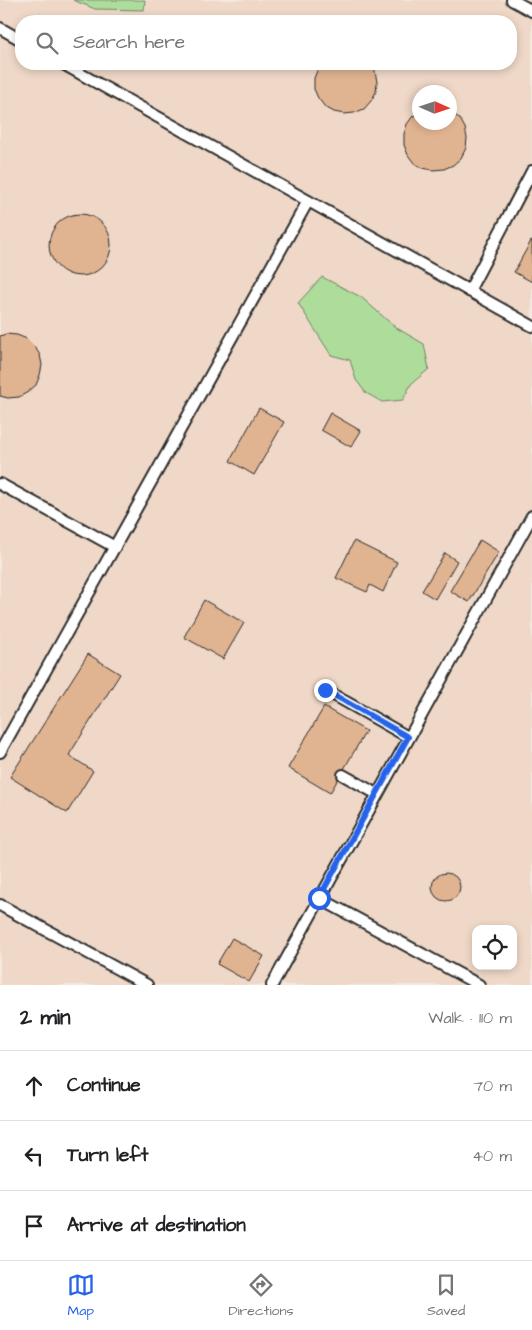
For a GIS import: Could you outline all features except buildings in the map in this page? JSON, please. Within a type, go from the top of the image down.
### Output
[{"type":"lane","points":[[512,0],[532,11]]},
{"type":"lane","points":[[0,28],[15,37]]},
{"type":"lane","points":[[75,70],[532,326]]},
{"type":"lane","points":[[469,291],[532,171]]},
{"type":"lane","points":[[0,752],[308,201]]},
{"type":"lane","points":[[0,484],[115,547]]},
{"type":"lane","points":[[272,985],[532,516]]},
{"type":"lane","points":[[325,690],[408,737]]},
{"type":"lane","points":[[342,775],[377,794]]},
{"type":"lane","points":[[319,898],[478,985]]},
{"type":"lane","points":[[0,905],[147,985]]},
{"type":"shaded area","points":[[0,0],[532,0],[532,985],[0,985]]},
{"type":"green space","points":[[73,0],[145,0],[144,10],[95,9]]},
{"type":"green space","points":[[322,277],[361,297],[395,327],[424,344],[429,369],[411,384],[403,400],[382,402],[366,393],[356,380],[350,360],[331,355],[298,303]]},
{"type":"route","points":[[319,898],[408,737],[325,690]]}]
